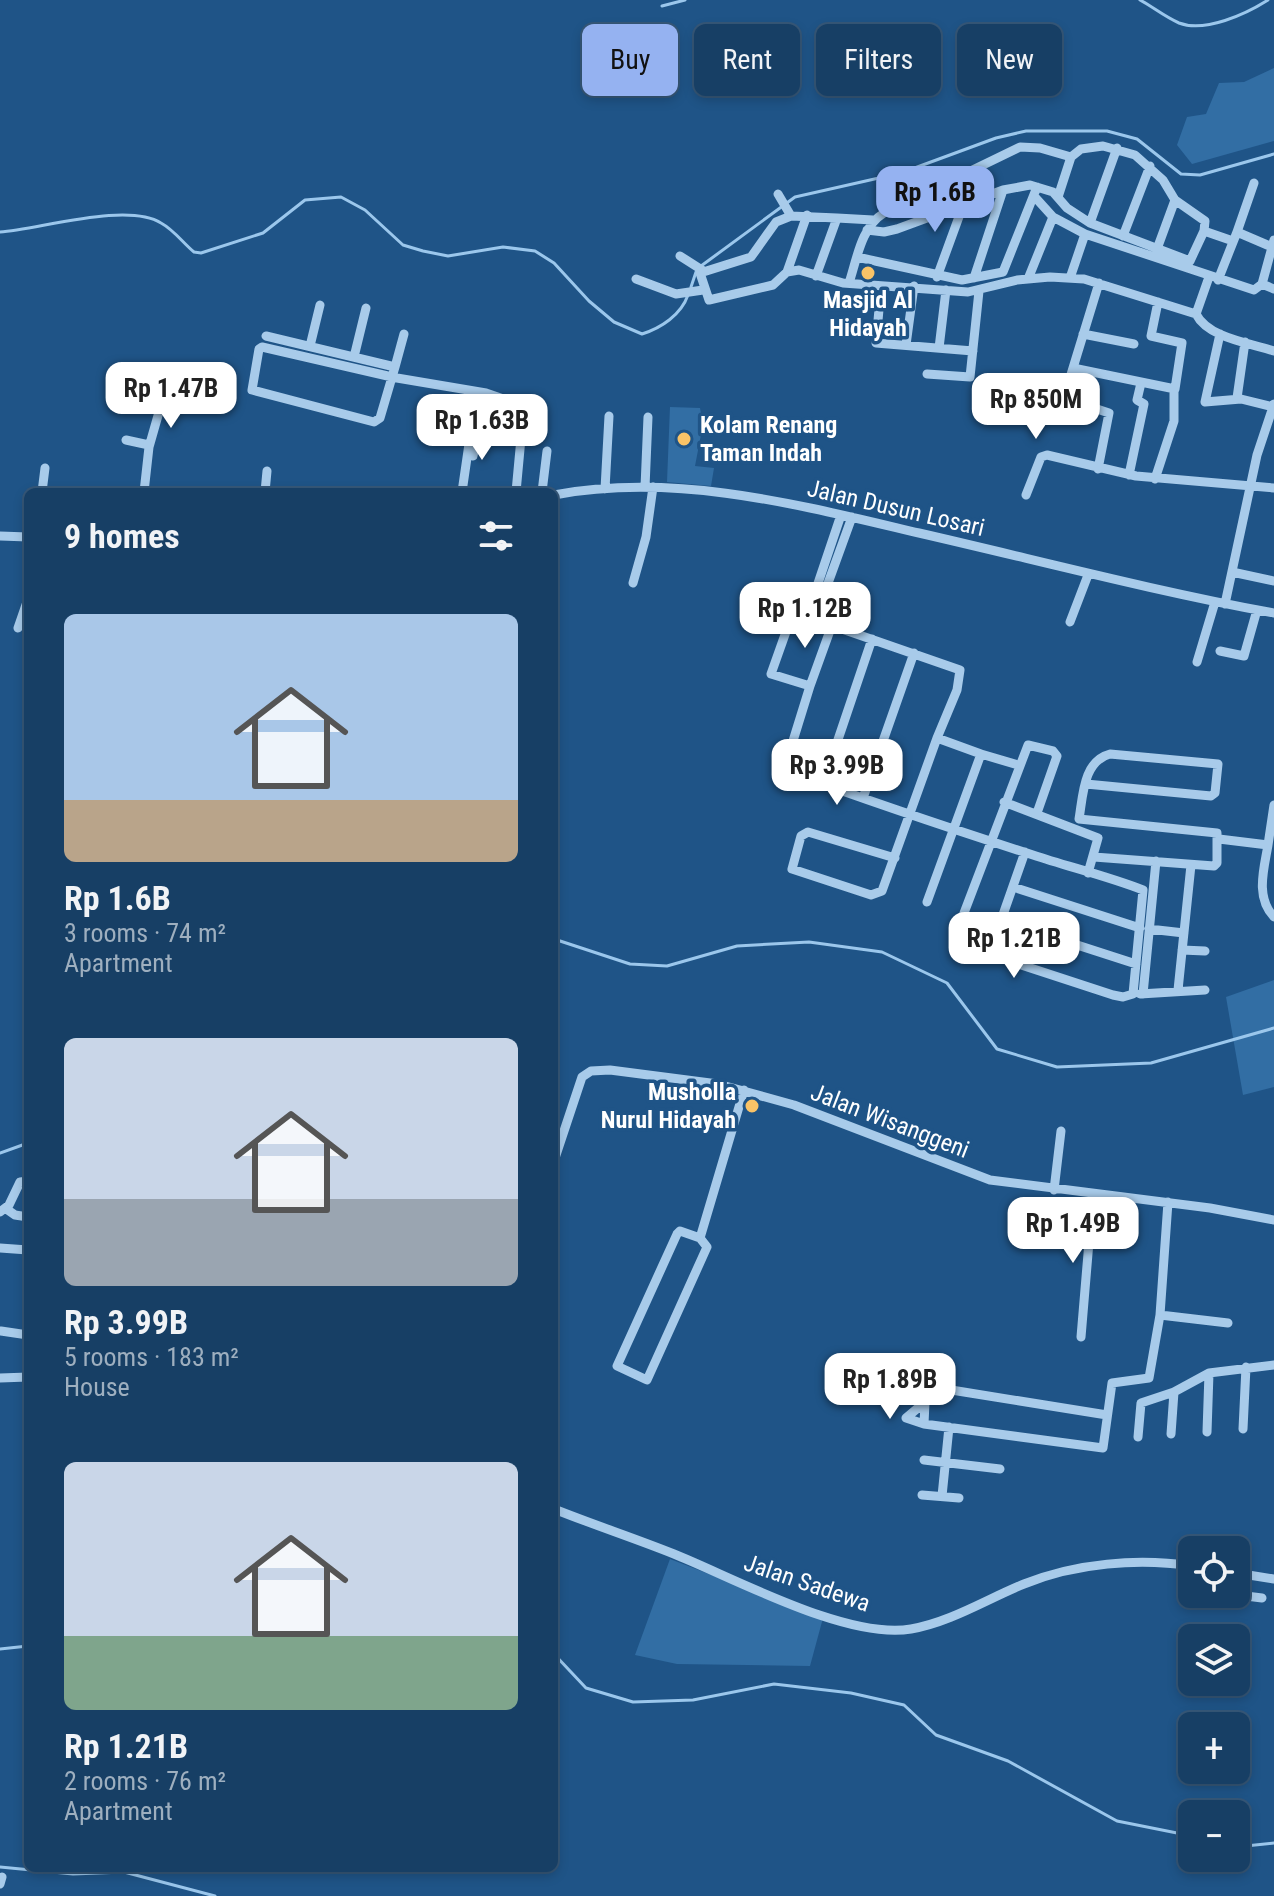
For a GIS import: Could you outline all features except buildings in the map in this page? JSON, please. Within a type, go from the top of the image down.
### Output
[{"type":"street","points":[[849,283],[873,220],[925,190],[1020,147],[1040,148],[1071,157]]},
{"type":"street","points":[[867,230],[884,232],[897,229],[1019,185],[1058,197],[1075,215],[1090,223],[1190,261],[1204,231],[1205,221],[1175,200],[1150,166],[1117,148],[1088,147],[1071,157],[1058,197]]},
{"type":"street","points":[[1090,223],[1117,148]]},
{"type":"street","points":[[1123,236],[1150,166]]},
{"type":"street","points":[[1196,314],[1235,236],[1254,183]]},
{"type":"street","points":[[974,278],[1003,190]]},
{"type":"street","points":[[1036,192],[1053,217],[1085,234],[1213,279],[1254,290],[1262,284],[1270,266],[1273,243],[1204,231]]},
{"type":"street","points":[[857,257],[937,277],[974,278],[1003,272],[1036,192]]},
{"type":"street","points":[[779,196],[789,213]]},
{"type":"street","points":[[1157,249],[1175,200]]},
{"type":"street","points":[[937,277],[964,203]]},
{"type":"street","points":[[699,269],[751,257],[771,226],[789,213],[873,220]]},
{"type":"street","points":[[680,256],[699,269],[706,298],[714,300],[773,285],[787,272],[807,215]]},
{"type":"street","points":[[1028,279],[1053,217]]},
{"type":"street","points":[[816,276],[837,218]]},
{"type":"street","points":[[1070,278],[1085,234]]},
{"type":"street","points":[[787,272],[799,270],[849,283],[979,291],[1028,279],[1070,278],[1099,283],[1196,314],[1200,323],[1220,334],[1274,351]]},
{"type":"street","points":[[636,279],[665,292],[682,294],[703,290]]},
{"type":"street","points":[[1098,469],[1109,413],[1065,398],[1099,283]]},
{"type":"street","points":[[1262,284],[1274,289]]},
{"type":"street","points":[[906,345],[914,286]]},
{"type":"street","points":[[939,348],[946,290]]},
{"type":"street","points":[[927,374],[967,379],[979,291]]},
{"type":"street","points":[[880,298],[876,343],[973,351]]},
{"type":"street","points":[[1155,479],[1174,421],[1174,389],[1182,343],[1151,336],[1158,302]]},
{"type":"street","points":[[310,346],[320,305]]},
{"type":"street","points":[[354,357],[366,308]]},
{"type":"street","points":[[404,334],[393,372],[380,418],[374,422],[252,390],[250,385],[260,347],[393,372],[486,393],[524,406],[516,488]]},
{"type":"street","points":[[1083,334],[1134,344]]},
{"type":"street","points":[[1197,662],[1232,572],[1250,486],[1274,406],[1237,398],[1204,401],[1220,334]]},
{"type":"street","points":[[266,336],[354,357],[393,372]]},
{"type":"street","points":[[1237,398],[1245,342]]},
{"type":"street","points":[[1073,368],[1174,389]]},
{"type":"street","points":[[1129,475],[1144,404],[1137,400],[1141,383]]},
{"type":"street","points":[[473,456],[486,393]]},
{"type":"street","points":[[140,405],[159,410],[149,445],[144,488]]},
{"type":"street","points":[[605,489],[609,416]]},
{"type":"street","points":[[633,583],[648,528],[648,417]]},
{"type":"street","points":[[463,488],[472,429]]},
{"type":"street","points":[[126,440],[149,445]]},
{"type":"street","points":[[542,488],[547,451]]},
{"type":"street","points":[[1026,495],[1043,455],[1155,479],[1274,488]]},
{"type":"street","points":[[42,488],[45,468]]},
{"type":"street","points":[[265,488],[267,471]]},
{"type":"street","name":"Jalan Dusun Losari","points":[[558,495],[649,487],[765,499],[852,517],[1088,575],[1274,613]]},
{"type":"street","points":[[811,617],[841,515]]},
{"type":"street","points":[[811,617],[852,517]]},
{"type":"street","points":[[0,536],[24,537]]},
{"type":"street","points":[[1232,572],[1274,581]]},
{"type":"street","points":[[1070,622],[1088,575]]},
{"type":"street","points":[[1220,651],[1245,656],[1257,610]]},
{"type":"street","points":[[18,628],[24,611]]},
{"type":"street","points":[[810,686],[771,674],[791,614],[811,617],[960,670],[957,690],[937,738],[912,815],[882,891],[874,895],[792,869],[801,836],[808,832],[895,858]]},
{"type":"street","points":[[832,625],[784,770],[1143,890],[1144,929],[1138,994]]},
{"type":"street","points":[[823,784],[872,639]]},
{"type":"street","points":[[863,798],[914,653]]},
{"type":"street","points":[[937,738],[1018,765]]},
{"type":"street","points":[[956,934],[1028,745],[1056,754],[1037,813]]},
{"type":"street","points":[[927,902],[981,754]]},
{"type":"street","points":[[1077,824],[1086,784],[1096,761],[1110,754],[1218,764],[1220,769],[1215,793],[1211,796],[1086,784]]},
{"type":"street","points":[[1004,802],[1077,824],[1100,823],[1217,833],[1219,839],[1217,865],[1094,857]]},
{"type":"street","points":[[1274,805],[1268,845],[1269,897],[1274,917]]},
{"type":"street","points":[[1088,873],[1100,823]]},
{"type":"street","points":[[1077,824],[1098,838]]},
{"type":"street","points":[[1219,839],[1268,845]]},
{"type":"street","points":[[1025,852],[992,946],[994,956],[1123,997],[1205,990]]},
{"type":"street","points":[[1138,994],[1136,964],[1156,861]]},
{"type":"street","points":[[1178,990],[1191,865]]},
{"type":"street","points":[[1013,887],[1144,929],[1184,933]]},
{"type":"street","points":[[1000,920],[1136,964]]},
{"type":"street","points":[[1182,950],[1205,951]]},
{"type":"street","name":"Jalan Wisanggeni","points":[[558,1148],[579,1082],[591,1071],[675,1076],[744,1090],[794,1105],[990,1180],[1168,1202],[1274,1220]]},
{"type":"street","points":[[700,1238],[744,1090]]},
{"type":"street","points":[[1054,1190],[1061,1131]]},
{"type":"street","points":[[24,1182],[20,1182],[2,1210],[24,1216]]},
{"type":"street","points":[[1081,1337],[1093,1194]]},
{"type":"street","points":[[1107,1415],[939,1388],[906,1418],[924,1424],[1103,1448],[1112,1383],[1149,1378],[1160,1315],[1168,1202]]},
{"type":"street","points":[[680,1231],[700,1238],[707,1247],[647,1380],[617,1366],[677,1234],[680,1231]]},
{"type":"street","points":[[0,1248],[24,1250]]},
{"type":"street","points":[[1160,1315],[1228,1323]]},
{"type":"street","points":[[1,1331],[24,1334]]},
{"type":"street","points":[[1138,1437],[1141,1403],[1174,1392],[1209,1373],[1274,1365]]},
{"type":"street","points":[[1243,1429],[1246,1367]]},
{"type":"street","points":[[1207,1432],[1209,1373]]},
{"type":"street","points":[[0,1380],[24,1377]]},
{"type":"street","points":[[1171,1434],[1174,1392]]},
{"type":"street","points":[[924,1424],[925,1402]]},
{"type":"street","points":[[942,1496],[949,1427]]},
{"type":"street","points":[[924,1460],[1000,1469]]},
{"type":"street","points":[[922,1495],[959,1498]]},
{"type":"street","name":"Jalan Sadewa","points":[[558,1511],[803,1608],[888,1629],[908,1629],[936,1622],[1024,1584],[1071,1571],[1144,1560],[1178,1564]]},
{"type":"street","points":[[1250,1575],[1274,1579]]},
{"type":"street","points":[[1250,1596],[1262,1598]]},
{"type":"shaded area","points":[[1274,68],[1274,141],[1192,164],[1177,145],[1187,117],[1206,114],[1219,83],[1244,82]]},
{"type":"shaded area","name":"Kolam Renang Taman Indah","points":[[670,407],[700,408],[703,424],[695,466],[714,468],[711,486],[667,482]]},
{"type":"shaded area","points":[[1274,980],[1274,1087],[1243,1095],[1226,997]]},
{"type":"shaded area","points":[[670,1559],[823,1618],[810,1666],[677,1664],[635,1655]]},
{"type":"waterway","points":[[662,6],[685,0]]},
{"type":"waterway","points":[[1140,0],[1179,23],[1201,26],[1237,16],[1268,0]]},
{"type":"waterway","points":[[701,266],[795,197],[901,173],[996,138],[1026,131],[1107,131],[1137,139],[1181,174],[1200,175],[1274,154]]},
{"type":"waterway","points":[[0,232],[83,218],[127,215],[146,217],[161,223],[194,252],[201,253],[263,233],[305,200],[341,197],[365,210],[403,245],[423,251],[448,256],[503,247],[535,251],[554,263],[589,301],[614,322],[642,334],[670,320],[681,309],[688,295]]},
{"type":"waterway","points":[[691,287],[696,272]]},
{"type":"waterway","points":[[558,940],[630,964],[667,966],[737,946],[809,942],[882,952],[947,983],[997,1049],[1057,1067],[1151,1063],[1274,1028]]},
{"type":"waterway","points":[[0,1153],[24,1144]]},
{"type":"waterway","points":[[0,1649],[24,1646]]},
{"type":"waterway","points":[[558,1658],[586,1688],[633,1702],[693,1700],[774,1684],[851,1693],[904,1705],[936,1735],[1008,1761],[1117,1821],[1178,1833]]},
{"type":"waterway","points":[[1250,1846],[1274,1843]]},
{"type":"waterway","points":[[0,1867],[24,1869]]},
{"type":"waterway","points":[[52,1872],[124,1872]]},
{"type":"waterway","points":[[124,1872],[215,1896]]},
{"type":"place","name":"Masjid Al Hidayah","points":[[868,273]]},
{"type":"place","name":"Kolam Renang Taman Indah","points":[[684,439]]},
{"type":"place","name":"Musholla Nurul Hidayah","points":[[752,1106]]}]
